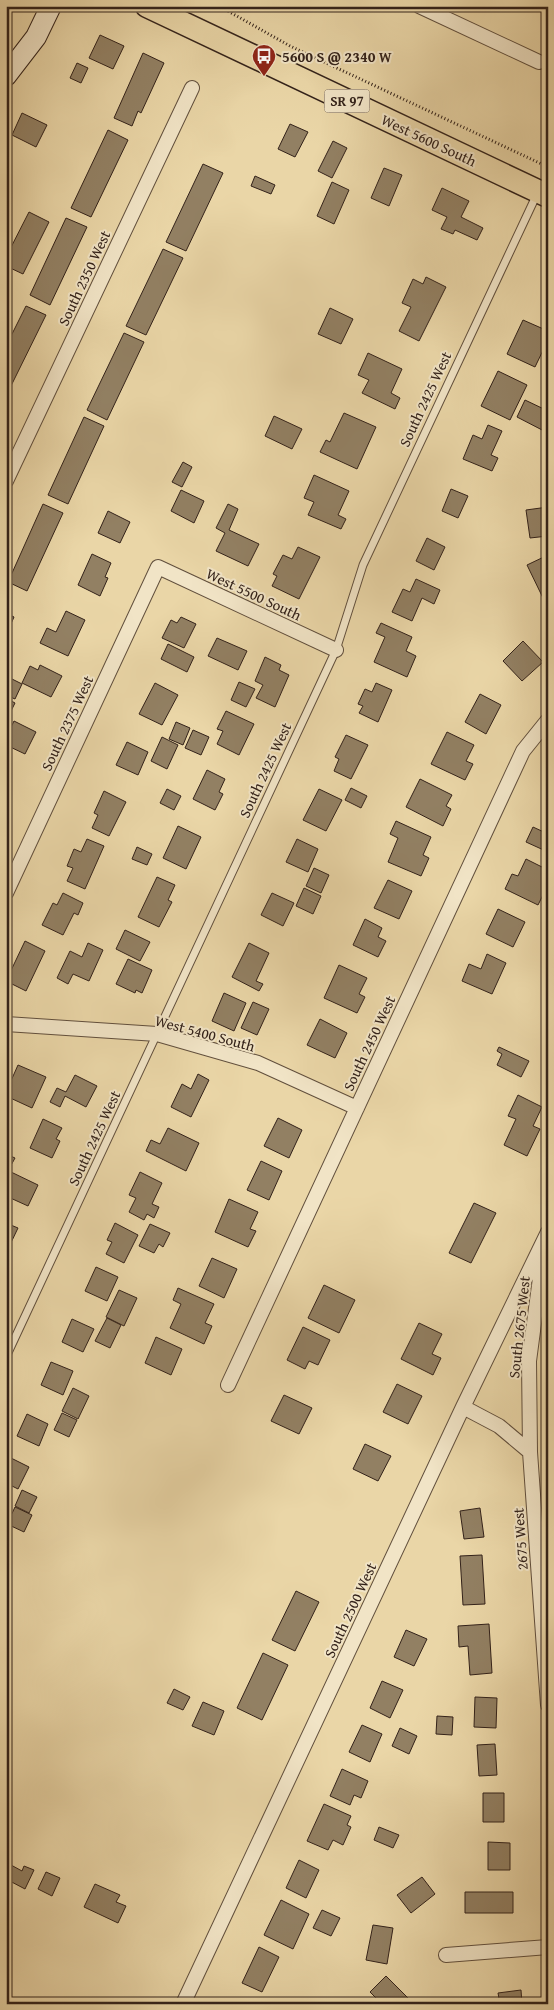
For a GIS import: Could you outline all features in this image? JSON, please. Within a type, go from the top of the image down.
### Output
[{"type":"main road","name":"West 5600 South","points":[[146,6],[543,194]]},
{"type":"street","points":[[6,76],[36,37],[51,6]]},
{"type":"street","points":[[419,6],[539,62]]},
{"type":"street","name":"South 2350 West","points":[[6,481],[192,88]]},
{"type":"street","name":"West 5500 South","points":[[158,567],[336,650]]},
{"type":"street","name":"South 2375 West","points":[[6,893],[158,567]]},
{"type":"street","name":"South 2450 West","points":[[228,1385],[523,750],[548,720]]},
{"type":"street","name":"West 5400 South","points":[[6,1024],[157,1034],[258,1063],[357,1108]]},
{"type":"street","name":"South 2500 West","points":[[183,2004],[463,1407],[547,1233]]},
{"type":"street","name":"South 2675 West","points":[[530,1452],[529,1361],[547,1233]]},
{"type":"street","points":[[463,1407],[499,1426],[530,1452]]},
{"type":"street","name":"2675 West","points":[[530,1452],[548,1705]]},
{"type":"street","points":[[446,1955],[548,1947]]},
{"type":"lane","name":"South 2425 West","points":[[6,1357],[336,650],[363,565],[543,194]]},
{"type":"path","points":[[219,6],[290,46],[548,166]]},
{"type":"building","points":[[100,35],[124,46],[113,69],[89,58]]},
{"type":"building","points":[[143,53],[164,63],[141,113],[138,111],[132,126],[114,118]]},
{"type":"building","points":[[77,63],[88,68],[81,83],[70,78]]},
{"type":"building","points":[[22,113],[47,125],[36,147],[12,135]]},
{"type":"building","points":[[290,124],[308,132],[295,157],[278,149]]},
{"type":"building","points":[[108,130],[128,140],[91,217],[71,208]]},
{"type":"building","points":[[333,141],[347,148],[332,178],[318,171]]},
{"type":"building","points":[[203,164],[223,173],[186,251],[166,242]]},
{"type":"building","points":[[384,168],[402,175],[389,206],[371,198]]},
{"type":"building","points":[[255,176],[275,185],[271,194],[251,186]]},
{"type":"building","points":[[332,182],[349,190],[334,224],[317,216]]},
{"type":"building","points":[[442,188],[469,201],[461,217],[483,228],[477,240],[455,230],[453,234],[441,229],[447,217],[432,210]]},
{"type":"building","points":[[29,212],[49,222],[23,274],[6,266],[6,257]]},
{"type":"building","points":[[66,218],[87,227],[50,305],[30,295]]},
{"type":"building","points":[[163,249],[183,258],[146,335],[126,326]]},
{"type":"building","points":[[426,277],[446,287],[419,341],[399,331],[411,307],[402,303],[413,279],[423,284]]},
{"type":"building","points":[[26,306],[46,315],[8,392],[6,391],[6,346]]},
{"type":"building","points":[[330,308],[353,319],[341,344],[318,334]]},
{"type":"building","points":[[523,320],[548,331],[548,340],[535,367],[507,354]]},
{"type":"building","points":[[124,333],[144,342],[107,420],[87,410]]},
{"type":"building","points":[[368,353],[402,369],[391,393],[400,398],[395,409],[362,393],[369,380],[358,375]]},
{"type":"building","points":[[498,371],[527,385],[510,420],[481,406]]},
{"type":"building","points":[[525,400],[548,411],[548,428],[546,432],[517,417]]},
{"type":"building","points":[[344,413],[376,427],[357,469],[320,452],[326,440],[330,442]]},
{"type":"building","points":[[274,416],[302,429],[292,449],[265,436]]},
{"type":"building","points":[[84,417],[104,426],[68,504],[48,495]]},
{"type":"building","points":[[488,425],[502,431],[491,455],[498,458],[492,471],[463,459],[473,435],[482,439]]},
{"type":"building","points":[[183,462],[192,467],[182,487],[172,482]]},
{"type":"building","points":[[314,475],[349,491],[338,515],[346,519],[341,529],[308,515],[314,502],[304,498]]},
{"type":"building","points":[[451,489],[468,496],[458,518],[442,511]]},
{"type":"building","points":[[181,490],[204,501],[194,523],[171,511]]},
{"type":"building","points":[[43,504],[63,513],[27,591],[8,582]]},
{"type":"building","points":[[228,504],[238,509],[229,530],[259,544],[248,566],[216,551],[225,533],[216,528]]},
{"type":"building","points":[[548,507],[548,536],[530,538],[526,510]]},
{"type":"building","points":[[108,511],[130,522],[120,543],[98,533]]},
{"type":"building","points":[[427,538],[445,547],[434,570],[416,561]]},
{"type":"building","points":[[298,547],[320,557],[299,599],[272,586],[277,576],[273,574],[283,555],[292,559]]},
{"type":"building","points":[[92,554],[111,563],[105,577],[108,578],[100,596],[78,585]]},
{"type":"building","points":[[548,555],[548,595],[543,598],[527,565]]},
{"type":"building","points":[[416,579],[440,590],[434,604],[422,598],[412,621],[392,612],[403,589],[410,592]]},
{"type":"building","points":[[66,611],[85,620],[68,656],[40,643],[47,628],[56,632]]},
{"type":"building","points":[[6,613],[14,617],[6,635]]},
{"type":"building","points":[[181,617],[196,624],[184,648],[162,638],[171,620],[177,623]]},
{"type":"building","points":[[381,623],[412,637],[406,651],[416,656],[407,677],[374,662],[385,637],[376,633]]},
{"type":"building","points":[[217,638],[247,651],[238,670],[208,656]]},
{"type":"building","points":[[523,641],[543,662],[522,681],[503,661]]},
{"type":"building","points":[[168,644],[194,657],[187,672],[161,659]]},
{"type":"building","points":[[265,657],[281,665],[279,670],[289,675],[275,707],[256,698],[263,685],[255,681]]},
{"type":"building","points":[[40,665],[62,676],[51,697],[22,683],[30,666],[38,670]]},
{"type":"building","points":[[6,676],[22,684],[15,699],[6,695]]},
{"type":"building","points":[[239,682],[255,689],[246,707],[231,700]]},
{"type":"building","points":[[155,683],[178,695],[162,725],[139,714]]},
{"type":"building","points":[[376,683],[392,690],[378,722],[359,713],[363,706],[358,704],[365,689],[372,692]]},
{"type":"building","points":[[480,694],[501,705],[486,734],[465,722]]},
{"type":"building","points":[[6,698],[15,703],[7,719],[6,719]]},
{"type":"building","points":[[226,711],[254,724],[239,755],[217,744],[223,731],[217,729]]},
{"type":"building","points":[[14,721],[36,732],[25,754],[6,745],[6,737]]},
{"type":"building","points":[[176,722],[190,728],[183,745],[169,739]]},
{"type":"building","points":[[193,730],[209,737],[201,755],[185,748]]},
{"type":"building","points":[[447,732],[474,745],[466,761],[473,764],[465,780],[431,764]]},
{"type":"building","points":[[346,735],[368,745],[351,779],[334,771],[339,759],[335,757]]},
{"type":"building","points":[[162,737],[178,745],[167,769],[151,761]]},
{"type":"building","points":[[127,742],[148,752],[138,775],[116,765]]},
{"type":"building","points":[[207,770],[225,779],[219,792],[223,794],[215,810],[193,799]]},
{"type":"building","points":[[420,779],[452,795],[446,806],[451,809],[443,826],[406,807]]},
{"type":"building","points":[[351,788],[367,796],[361,808],[345,800]]},
{"type":"building","points":[[167,789],[181,796],[174,810],[160,803]]},
{"type":"building","points":[[319,789],[342,800],[326,831],[303,820]]},
{"type":"building","points":[[104,791],[126,802],[109,836],[92,828],[98,815],[94,813]]},
{"type":"building","points":[[396,821],[431,837],[423,855],[429,858],[421,876],[388,862],[398,838],[390,834]]},
{"type":"building","points":[[178,826],[201,837],[186,869],[163,858]]},
{"type":"building","points":[[533,827],[546,833],[548,829],[548,852],[526,842]]},
{"type":"building","points":[[87,839],[104,846],[85,889],[67,881],[73,868],[67,866],[74,849],[81,852]]},
{"type":"building","points":[[297,839],[318,849],[308,872],[286,862]]},
{"type":"building","points":[[137,847],[152,854],[147,865],[132,859]]},
{"type":"building","points":[[526,859],[548,870],[548,885],[538,905],[505,889],[512,874],[518,876]]},
{"type":"building","points":[[314,868],[329,875],[321,893],[306,886]]},
{"type":"building","points":[[157,877],[175,885],[168,900],[172,902],[159,927],[138,917]]},
{"type":"building","points":[[388,880],[412,891],[399,919],[374,908]]},
{"type":"building","points":[[304,888],[321,896],[313,914],[296,906]]},
{"type":"building","points":[[63,893],[83,903],[78,915],[74,913],[63,935],[42,925],[53,903],[57,905]]},
{"type":"building","points":[[272,893],[294,903],[283,926],[261,915]]},
{"type":"building","points":[[498,909],[525,922],[513,947],[486,934]]},
{"type":"building","points":[[365,919],[382,928],[378,937],[386,941],[378,957],[353,945]]},
{"type":"building","points":[[125,930],[150,942],[140,961],[116,949]]},
{"type":"building","points":[[25,941],[45,951],[26,991],[6,981]]},
{"type":"building","points":[[88,943],[103,950],[89,981],[73,974],[68,984],[57,978],[70,951],[82,957]]},
{"type":"building","points":[[249,943],[269,953],[256,981],[263,984],[259,991],[232,977]]},
{"type":"building","points":[[487,954],[506,963],[492,994],[462,981],[469,964],[481,969]]},
{"type":"building","points":[[128,959],[152,970],[142,993],[136,990],[135,993],[116,984]]},
{"type":"building","points":[[339,965],[367,978],[359,994],[365,997],[357,1013],[324,998]]},
{"type":"building","points":[[224,993],[246,1003],[234,1031],[212,1021]]},
{"type":"building","points":[[253,1002],[269,1009],[257,1035],[241,1028]]},
{"type":"building","points":[[320,1019],[347,1033],[335,1058],[307,1045]]},
{"type":"building","points":[[499,1047],[529,1061],[521,1077],[497,1065],[502,1054],[497,1051]]},
{"type":"building","points":[[18,1065],[46,1077],[32,1108],[6,1096]]},
{"type":"building","points":[[198,1074],[209,1080],[191,1117],[171,1107],[182,1084],[191,1089]]},
{"type":"building","points":[[75,1075],[97,1086],[86,1107],[65,1096],[60,1107],[50,1102],[57,1088],[66,1092]]},
{"type":"building","points":[[518,1095],[542,1107],[533,1126],[540,1129],[527,1156],[504,1145],[516,1119],[508,1116]]},
{"type":"building","points":[[278,1118],[302,1130],[289,1158],[264,1146]]},
{"type":"building","points":[[43,1119],[62,1128],[56,1139],[60,1141],[52,1158],[30,1148]]},
{"type":"building","points":[[168,1128],[199,1143],[186,1171],[146,1151],[151,1140],[160,1144]]},
{"type":"building","points":[[6,1154],[15,1158],[9,1169],[6,1168]]},
{"type":"building","points":[[261,1161],[282,1171],[269,1200],[247,1190]]},
{"type":"building","points":[[11,1172],[38,1185],[28,1206],[6,1196],[6,1182]]},
{"type":"building","points":[[140,1172],[162,1183],[152,1204],[159,1207],[154,1218],[147,1214],[144,1220],[129,1212],[136,1198],[129,1195]]},
{"type":"building","points":[[229,1199],[258,1212],[250,1229],[256,1231],[248,1247],[215,1232]]},
{"type":"building","points":[[474,1203],[496,1213],[471,1263],[449,1253]]},
{"type":"building","points":[[6,1223],[18,1228],[7,1251],[6,1250]]},
{"type":"building","points":[[115,1223],[138,1235],[124,1263],[106,1254],[112,1242],[107,1240]]},
{"type":"building","points":[[150,1224],[170,1233],[163,1247],[159,1244],[154,1253],[139,1246]]},
{"type":"building","points":[[212,1258],[237,1269],[224,1298],[199,1286]]},
{"type":"building","points":[[96,1267],[118,1277],[107,1301],[85,1291]]},
{"type":"building","points":[[324,1285],[355,1300],[339,1333],[308,1318]]},
{"type":"building","points":[[178,1288],[214,1304],[205,1323],[212,1326],[204,1344],[170,1328],[181,1304],[173,1300]]},
{"type":"building","points":[[119,1290],[137,1298],[124,1326],[106,1317]]},
{"type":"building","points":[[107,1318],[121,1325],[110,1348],[95,1341]]},
{"type":"building","points":[[72,1319],[94,1329],[83,1352],[62,1342]]},
{"type":"building","points":[[419,1323],[442,1334],[432,1354],[441,1358],[433,1375],[401,1359]]},
{"type":"building","points":[[303,1327],[330,1340],[318,1365],[309,1361],[305,1369],[287,1360]]},
{"type":"building","points":[[156,1337],[182,1349],[171,1375],[145,1363]]},
{"type":"building","points":[[51,1362],[73,1371],[63,1395],[41,1385]]},
{"type":"building","points":[[397,1384],[422,1396],[408,1424],[383,1412]]},
{"type":"building","points":[[73,1388],[89,1396],[78,1419],[62,1411]]},
{"type":"building","points":[[284,1395],[312,1408],[299,1434],[271,1421]]},
{"type":"building","points":[[62,1413],[77,1420],[69,1437],[54,1430]]},
{"type":"building","points":[[27,1414],[48,1424],[39,1446],[17,1436]]},
{"type":"building","points":[[365,1444],[391,1456],[378,1481],[353,1469]]},
{"type":"building","points":[[7,1456],[29,1467],[18,1489],[6,1483]]},
{"type":"building","points":[[22,1490],[37,1497],[29,1513],[15,1506]]},
{"type":"building","points":[[15,1507],[32,1515],[24,1532],[7,1524]]},
{"type":"building","points":[[480,1508],[484,1537],[464,1539],[460,1511]]},
{"type":"building","points":[[482,1555],[485,1604],[463,1605],[460,1556]]},
{"type":"building","points":[[296,1591],[319,1602],[295,1651],[272,1640]]},
{"type":"building","points":[[489,1624],[492,1673],[470,1675],[468,1646],[459,1647],[458,1626]]},
{"type":"building","points":[[406,1630],[427,1639],[414,1666],[394,1657]]},
{"type":"building","points":[[263,1653],[288,1665],[262,1720],[237,1708]]},
{"type":"building","points":[[382,1681],[403,1690],[390,1718],[370,1708]]},
{"type":"building","points":[[174,1689],[190,1697],[183,1710],[167,1703]]},
{"type":"building","points":[[475,1697],[497,1698],[496,1728],[474,1727]]},
{"type":"building","points":[[203,1702],[224,1711],[214,1735],[192,1726]]},
{"type":"building","points":[[437,1716],[453,1717],[452,1735],[436,1734]]},
{"type":"building","points":[[362,1725],[382,1734],[370,1762],[349,1752]]},
{"type":"building","points":[[400,1728],[417,1736],[409,1754],[392,1746]]},
{"type":"building","points":[[495,1744],[497,1775],[479,1776],[477,1745]]},
{"type":"building","points":[[342,1769],[368,1781],[361,1798],[354,1795],[350,1805],[330,1796]]},
{"type":"building","points":[[483,1793],[504,1793],[504,1822],[483,1822]]},
{"type":"building","points":[[324,1804],[351,1816],[347,1825],[351,1827],[343,1845],[333,1840],[328,1850],[307,1841]]},
{"type":"building","points":[[379,1827],[399,1835],[393,1848],[374,1840]]},
{"type":"building","points":[[488,1842],[510,1843],[510,1870],[488,1870]]},
{"type":"building","points":[[299,1860],[319,1870],[306,1898],[286,1888]]},
{"type":"building","points":[[11,1865],[22,1871],[24,1866],[34,1870],[25,1889],[6,1879],[6,1874]]},
{"type":"building","points":[[46,1872],[60,1878],[52,1896],[38,1889]]},
{"type":"building","points":[[422,1877],[435,1894],[411,1913],[397,1895]]},
{"type":"building","points":[[95,1884],[120,1895],[116,1902],[126,1906],[118,1923],[84,1907]]},
{"type":"building","points":[[465,1892],[513,1892],[513,1913],[465,1913]]},
{"type":"building","points":[[281,1900],[309,1914],[293,1949],[264,1935]]},
{"type":"building","points":[[322,1910],[340,1918],[331,1936],[313,1928]]},
{"type":"building","points":[[373,1925],[393,1928],[387,1964],[366,1960]]},
{"type":"building","points":[[259,1947],[279,1957],[262,1992],[242,1983]]},
{"type":"building","points":[[386,1976],[408,1998],[402,2004],[382,2004],[370,1992]]},
{"type":"building","points":[[521,1990],[522,2004],[500,2004],[498,1993]]},
{"type":"place","name":"5600 S @ 2340 W","points":[[264,77]]}]
